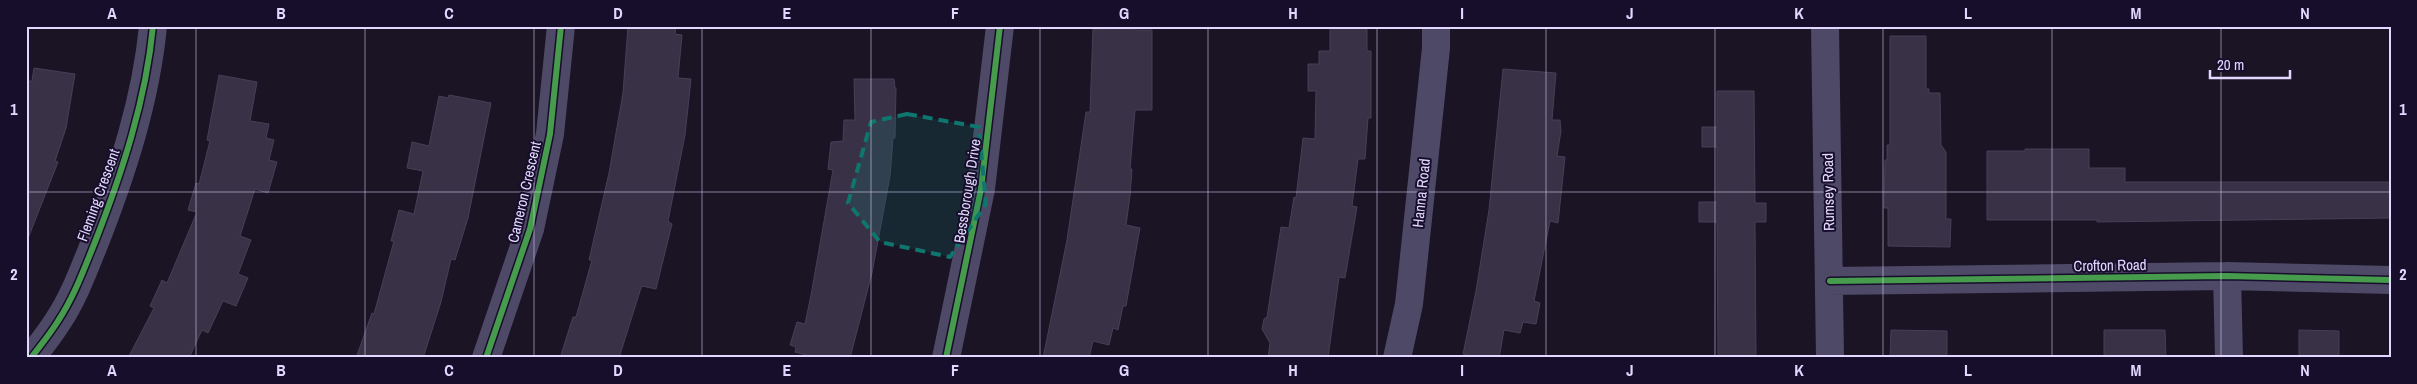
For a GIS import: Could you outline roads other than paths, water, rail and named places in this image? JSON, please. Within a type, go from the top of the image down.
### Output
[{"type":"street","name":"Fleming Crescent","points":[[31,358],[58,321],[80,280],[104,220],[127,151],[142,92],[153,26]]},
{"type":"street","name":"Cameron Crescent","points":[[486,358],[530,229],[550,134],[561,26]]},
{"type":"street","name":"Bessborough Drive","points":[[946,358],[982,189],[1000,26]]},
{"type":"street","name":"Hanna Road","points":[[1397,358],[1409,304],[1436,48],[1436,26]]},
{"type":"street","name":"Rumsey Road","points":[[1825,26],[1830,358]]},
{"type":"street","name":"Crofton Road","points":[[1830,281],[2228,276],[2391,280]]},
{"type":"street","points":[[2228,276],[2229,358]]}]
